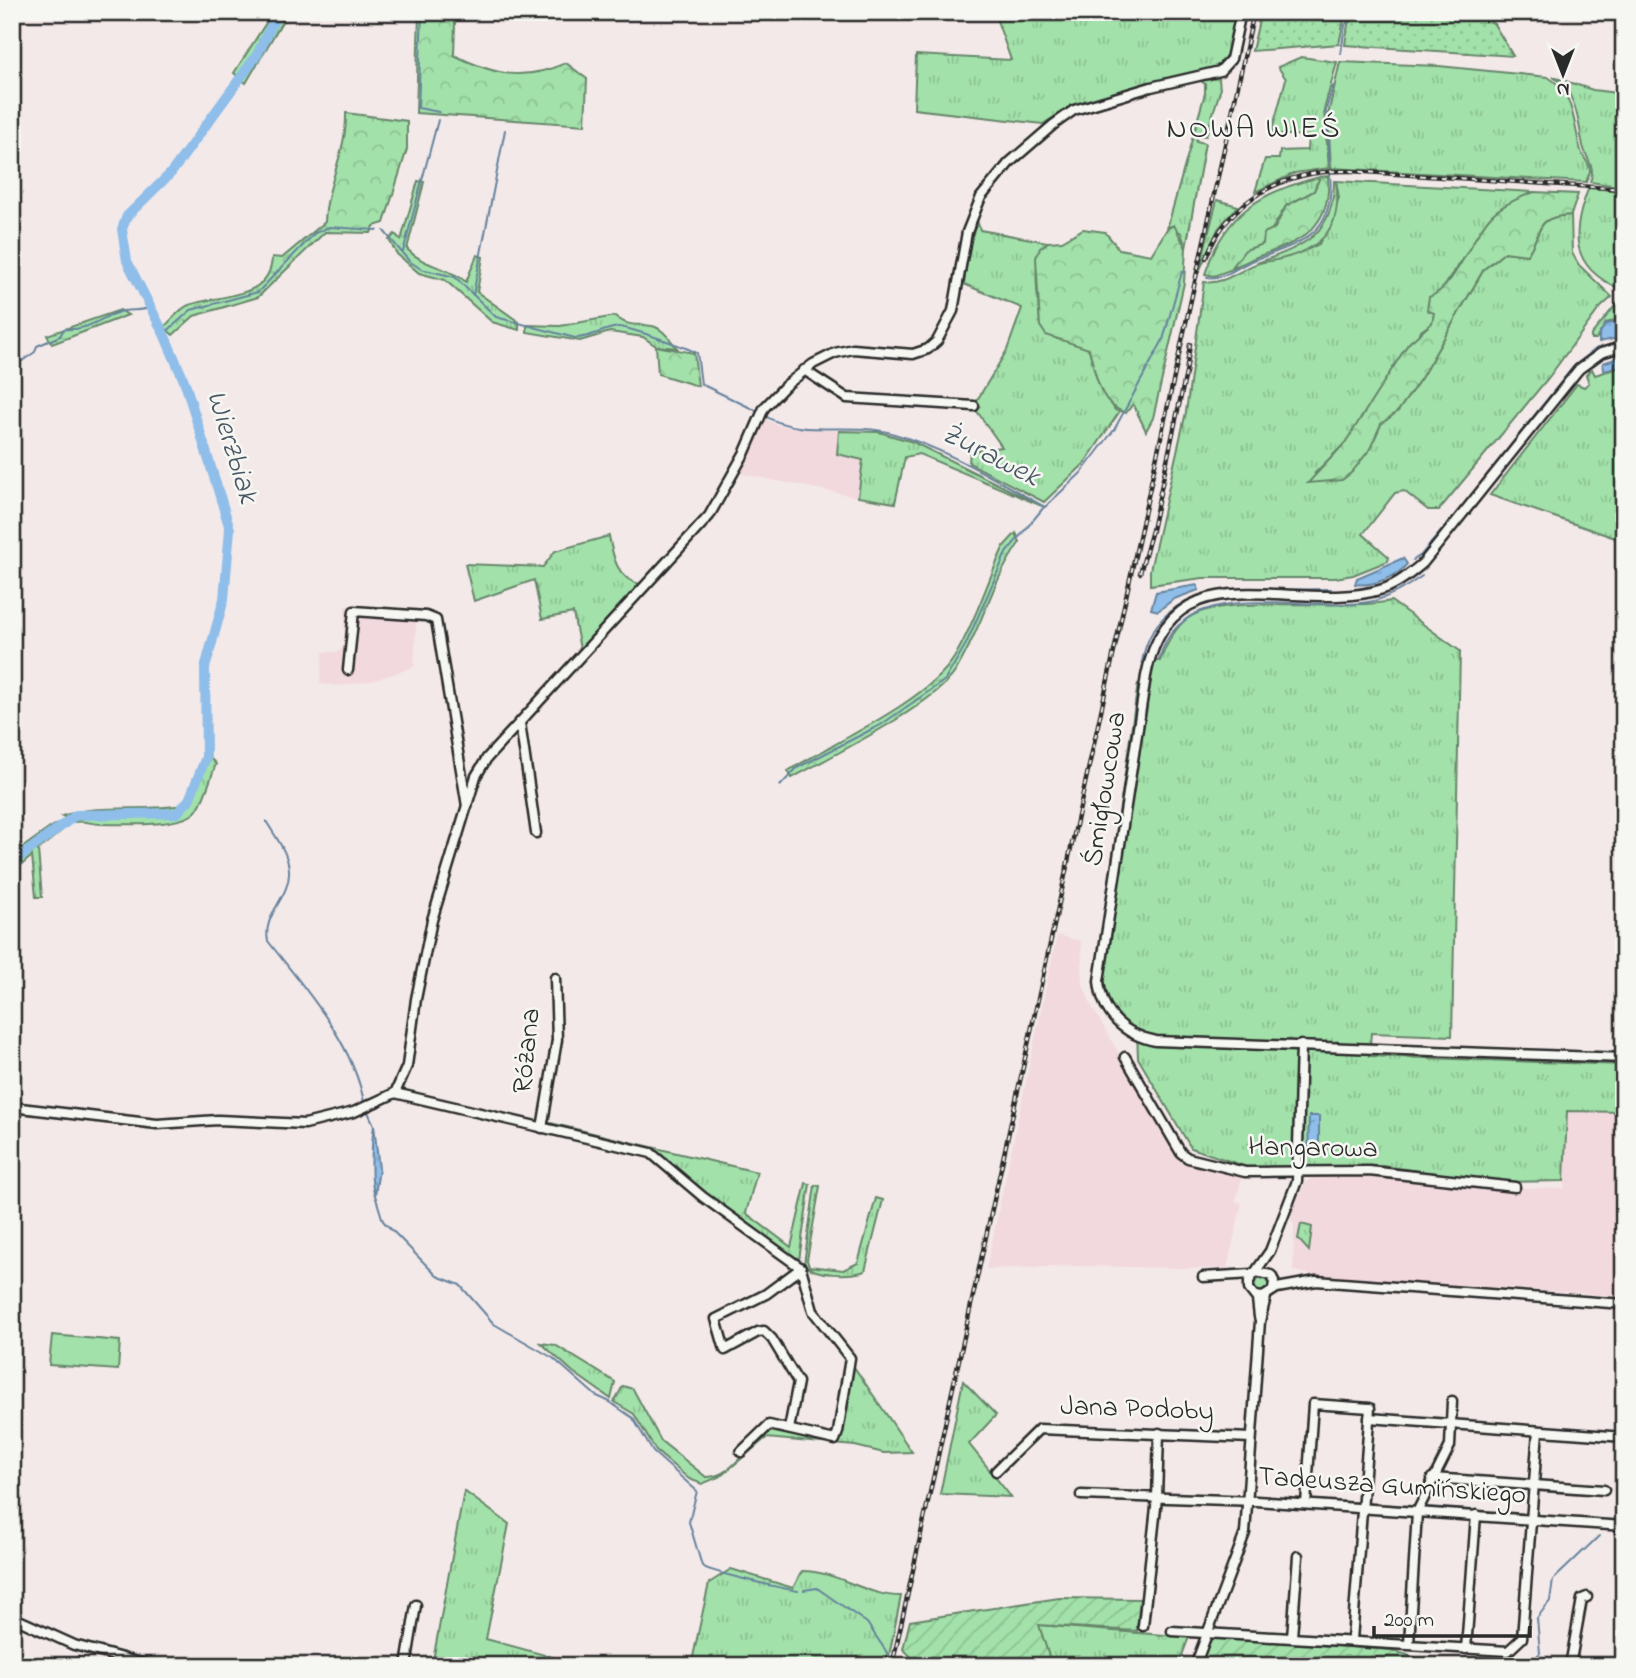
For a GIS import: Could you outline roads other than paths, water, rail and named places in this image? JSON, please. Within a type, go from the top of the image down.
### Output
[{"type":"street","points":[[396,1093],[407,1066],[416,999],[432,920],[482,765],[709,516],[745,452],[764,408],[804,370],[827,355],[843,350],[913,354],[932,346],[953,310],[967,232],[981,197],[1009,163],[1074,110],[1151,87],[1220,71],[1231,59],[1241,12]]},
{"type":"street","name":"Śmigłowcowa","points":[[1624,346],[1601,353],[1580,369],[1423,563],[1400,581],[1362,594],[1213,597],[1178,611],[1158,634],[1146,676],[1101,965],[1101,995],[1114,1019],[1139,1038],[1156,1041],[1624,1058]]},
{"type":"street","points":[[804,370],[847,398],[974,406]]},
{"type":"street","points":[[348,670],[354,611],[426,616],[436,620],[467,806]]},
{"type":"street","points":[[520,723],[536,832]]},
{"type":"street","name":"Różana","points":[[541,1128],[556,1040],[555,978]]},
{"type":"street","points":[[1248,1286],[1270,1251],[1298,1172],[1301,1045]]},
{"type":"street","name":"Hangarowa","points":[[1125,1057],[1184,1155],[1245,1172],[1369,1171],[1515,1187]]},
{"type":"street","points":[[12,1107],[157,1124],[218,1119],[305,1124],[347,1115],[396,1093],[651,1153],[703,1196],[802,1268],[813,1311],[850,1358],[835,1440],[769,1425],[741,1452]]},
{"type":"street","points":[[1260,1321],[1270,1294],[1270,1251]]},
{"type":"street","points":[[789,1429],[798,1382],[772,1339],[764,1331],[758,1332],[725,1350],[716,1319],[766,1294],[802,1268]]},
{"type":"street","points":[[1203,1277],[1230,1277],[1254,1273],[1296,1283]]},
{"type":"street","points":[[1195,1666],[1243,1540],[1248,1501],[1260,1321],[1255,1296],[1248,1286],[1230,1277]]},
{"type":"street","points":[[1255,1296],[1270,1294],[1296,1283],[1316,1281],[1624,1304]]},
{"type":"street","points":[[1409,1644],[1417,1512],[1447,1453],[1452,1401]]},
{"type":"street","points":[[1306,1504],[1312,1405],[1370,1408],[1352,1640]]},
{"type":"street","points":[[1369,1418],[1624,1437]]},
{"type":"street","name":"Jana Podoby","points":[[996,1471],[1040,1429],[1251,1438]]},
{"type":"street","points":[[1172,1631],[1508,1651],[1522,1638],[1536,1485],[1538,1431]]},
{"type":"street","points":[[1143,1626],[1157,1498],[1159,1433]]},
{"type":"street","points":[[1432,1478],[1604,1490]]},
{"type":"street","name":"Tadeusza Gumińskiego","points":[[1081,1494],[1306,1504],[1624,1526]]},
{"type":"street","points":[[1466,1648],[1476,1515]]},
{"type":"street","points":[[1292,1637],[1298,1556]]},
{"type":"street","points":[[1570,1666],[1583,1599],[1587,1597]]},
{"type":"street","points":[[406,1666],[416,1605]]},
{"type":"street","points":[[12,1617],[61,1641],[115,1657],[126,1664],[147,1665]]},
{"type":"water","points":[[1617,322],[1624,327],[1624,337],[1599,342],[1599,334],[1606,324]]},
{"type":"water","points":[[1624,356],[1624,365],[1604,370],[1603,363]]},
{"type":"water","points":[[1403,558],[1407,564],[1391,577],[1369,584],[1355,584],[1357,578]]},
{"type":"water","points":[[1197,585],[1199,590],[1174,599],[1158,611],[1151,609],[1156,592]]},
{"type":"water","points":[[1309,1116],[1319,1116],[1319,1156],[1308,1155]]},
{"type":"water","points":[[374,1125],[379,1169],[375,1195],[372,1171]]},
{"type":"waterway","name":"Wierzbiak","points":[[12,863],[76,815],[177,813],[189,800],[206,757],[205,668],[224,599],[230,529],[185,383],[127,261],[122,229],[127,216],[171,173],[257,55],[278,12]]},
{"type":"waterway","points":[[422,12],[418,108],[439,112]]},
{"type":"waterway","name":"Żurawek","points":[[1341,53],[1345,25],[1355,12]]},
{"type":"waterway","name":"Żurawek","points":[[1330,166],[1326,110],[1333,86]]},
{"type":"waterway","points":[[403,252],[438,120]]},
{"type":"waterway","points":[[473,295],[505,130]]},
{"type":"waterway","name":"Żurawek","points":[[1207,277],[1225,275],[1285,249],[1311,234],[1321,224],[1327,211],[1330,174]]},
{"type":"waterway","name":"Żurawek","points":[[164,334],[191,310],[258,292],[315,233],[329,227],[377,230]]},
{"type":"waterway","name":"Żurawek","points":[[384,231],[409,261],[421,269],[455,277],[496,317],[575,338],[618,327],[670,342],[697,353],[701,384],[757,411]]},
{"type":"waterway","name":"Żurawek","points":[[765,416],[779,423],[795,426],[876,430],[911,439],[970,466],[1045,507],[1081,473],[1114,430],[1163,340],[1182,272],[1186,272]]},
{"type":"waterway","points":[[12,368],[35,352],[37,346],[60,336],[64,329],[87,326],[115,313],[151,307]]},
{"type":"waterway","points":[[1478,486],[1573,367],[1597,348]]},
{"type":"waterway","points":[[780,786],[797,768],[882,724],[945,680],[966,644],[1006,553],[1044,507]]},
{"type":"waterway","points":[[1413,560],[1421,555],[1460,509]]},
{"type":"waterway","points":[[1159,660],[1172,632],[1193,615],[1220,606],[1251,602],[1347,604],[1374,601],[1399,591],[1422,576]]},
{"type":"waterway","points":[[1269,590],[1331,589]]},
{"type":"waterway","points":[[1142,662],[1154,630],[1176,607],[1205,594],[1239,590]]},
{"type":"waterway","points":[[266,821],[284,851],[289,870],[286,889],[269,922],[268,941],[312,997],[338,1037],[358,1080],[364,1102]]},
{"type":"waterway","points":[[368,1112],[374,1125]]},
{"type":"waterway","points":[[375,1195],[383,1221],[437,1276],[460,1285],[494,1324],[553,1358],[595,1395],[610,1402]]},
{"type":"waterway","points":[[611,1403],[633,1418],[653,1452],[697,1491],[689,1522],[702,1566],[732,1576],[798,1591]]},
{"type":"waterway","points":[[1527,1666],[1540,1653],[1537,1618],[1550,1601],[1553,1580],[1599,1536]]},
{"type":"waterway","points":[[804,1590],[817,1588],[867,1623],[890,1657],[898,1658],[900,1666]]},
{"type":"railway","points":[[892,1666],[1254,12]]},
{"type":"railway","points":[[1206,258],[1216,237],[1246,203],[1264,191],[1305,175],[1350,171],[1624,189]]},
{"type":"railway","points":[[1140,573],[1152,530],[1190,344]]},
{"type":"district","name":"NOWA WIEŚ","points":[[1254,130]]}]
